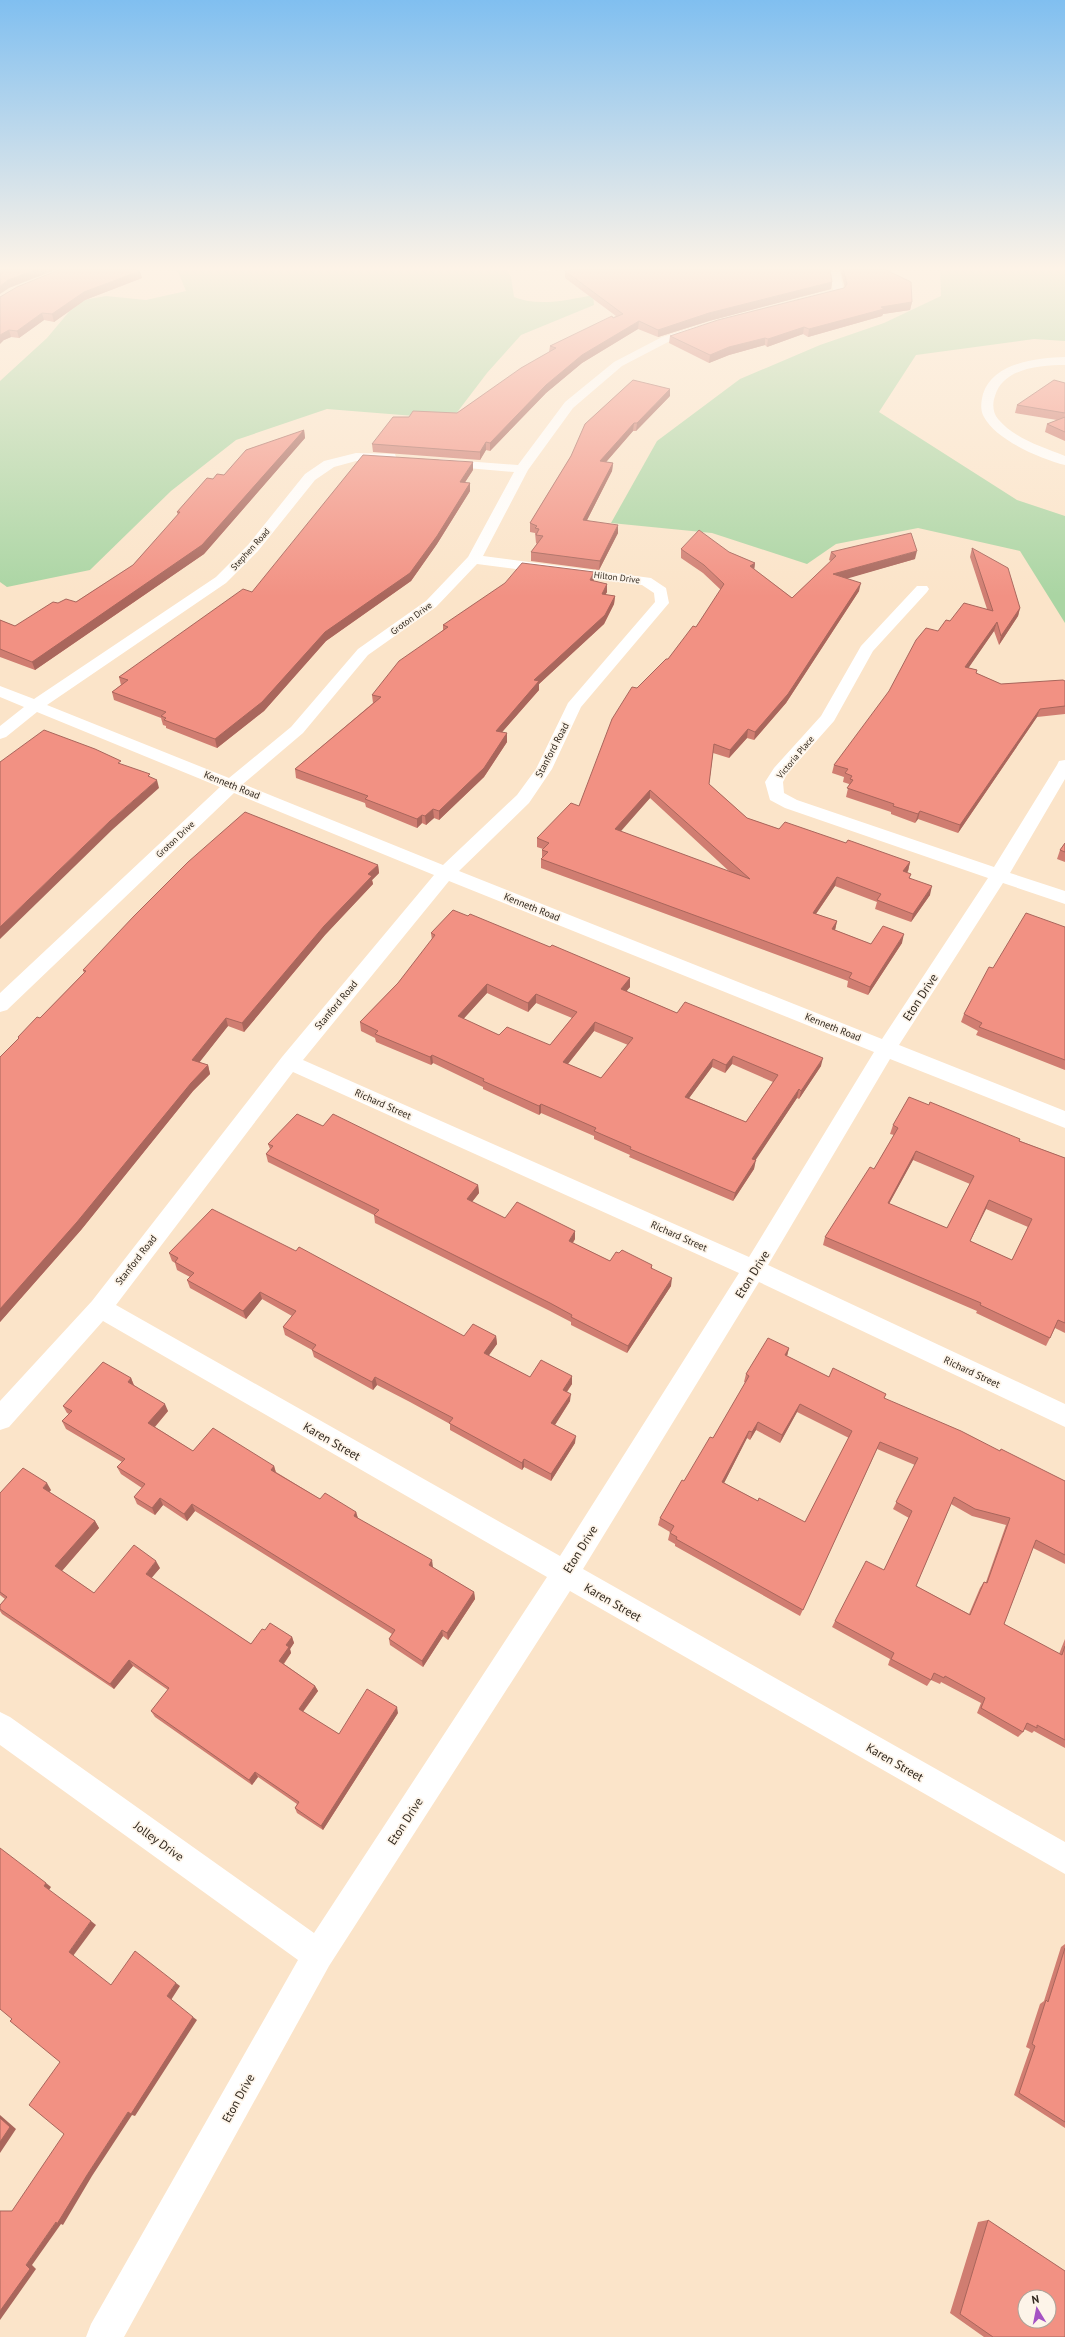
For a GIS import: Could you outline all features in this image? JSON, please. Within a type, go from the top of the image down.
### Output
[{"type":"street","name":"Groton Drive","points":[[0,1005],[232,785],[298,730],[363,652],[431,604],[474,559],[522,470],[569,405],[601,378]]},
{"type":"street","points":[[1001,378],[995,382],[988,394],[987,408],[992,420],[1010,435],[1065,461]]},
{"type":"street","name":"Stephen Road","points":[[0,734],[36,705],[221,580],[253,548],[310,477],[329,464],[356,457],[404,458]]},
{"type":"street","points":[[428,460],[522,470]]},
{"type":"street","name":"Hilton Drive","points":[[474,559],[646,581],[661,591]]},
{"type":"street","name":"Victoria Place","points":[[922,589],[866,649],[828,718],[780,772],[774,782],[776,796],[791,804],[999,875]]},
{"type":"street","name":"Stanford Road","points":[[0,1419],[100,1308],[289,1062],[446,873],[523,799],[544,769],[574,706],[662,603],[661,591]]},
{"type":"street","name":"Kenneth Road","points":[[0,691],[446,873],[887,1047],[1065,1120]]},
{"type":"street","name":"Eton Drive","points":[[104,2337],[318,1955],[564,1575],[754,1269],[887,1047],[999,875],[1065,765]]},
{"type":"street","points":[[999,875],[1065,898]]},
{"type":"street","name":"Richard Street","points":[[289,1062],[754,1269],[1065,1416]]},
{"type":"street","name":"Karen Street","points":[[100,1308],[564,1575],[1065,1859]]},
{"type":"street","name":"Jolley Drive","points":[[0,1727],[318,1955]]},
{"type":"green space","points":[[3,378],[483,378],[452,419],[327,409],[236,440],[171,491],[90,570],[7,587],[0,582],[0,381]]},
{"type":"green space","points":[[901,378],[879,412],[1017,500],[1065,516],[1065,623],[1020,551],[918,528],[836,544],[807,564],[712,533],[611,523],[657,441],[740,379]]},
{"type":"building","points":[[507,378],[554,378],[490,443],[486,442],[480,452],[372,444],[393,417],[409,417],[413,411],[457,413]]},
{"type":"building","points":[[633,380],[670,389],[637,423],[634,423],[600,461],[613,463],[583,520],[618,525],[600,561],[531,552],[543,536],[536,535],[539,529],[535,528],[537,526],[530,523],[571,456],[585,424]]},
{"type":"building","points":[[1054,380],[1065,383],[1065,413],[1017,405]]},
{"type":"building","points":[[1065,417],[1065,432],[1047,424]]},
{"type":"building","points":[[304,430],[202,545],[32,662],[0,649],[0,620],[15,626],[53,602],[58,603],[66,599],[76,602],[133,565],[180,512],[177,512],[207,478],[213,479],[217,474],[224,475],[246,450]]},
{"type":"building","points":[[363,455],[473,462],[460,482],[470,483],[437,536],[410,573],[325,632],[262,702],[215,739],[164,720],[166,718],[161,716],[166,712],[112,692],[128,680],[119,677],[243,589],[252,592]]},
{"type":"building","points":[[699,530],[729,552],[755,563],[750,566],[792,598],[836,556],[831,552],[911,533],[917,551],[833,574],[861,583],[788,694],[755,732],[748,729],[730,750],[714,744],[709,784],[747,818],[779,829],[785,822],[846,843],[848,840],[910,862],[903,871],[911,874],[909,878],[932,886],[913,914],[877,900],[881,894],[837,877],[813,913],[837,921],[832,929],[871,944],[883,926],[904,934],[870,987],[849,978],[852,973],[541,859],[548,852],[542,850],[549,843],[537,838],[571,803],[579,806],[612,719],[632,687],[637,688],[666,659],[668,659],[693,626],[696,627],[724,584],[704,565],[681,549]],"holes":[[[650,790],[750,879],[615,829]]]},
{"type":"building","points":[[972,548],[1008,568],[1020,608],[1001,636],[997,622],[965,667],[977,670],[976,673],[1001,684],[1063,680],[1065,681],[1065,706],[1040,709],[960,825],[920,811],[918,814],[893,806],[894,804],[847,788],[853,780],[850,779],[852,776],[845,773],[848,769],[834,765],[889,691],[916,640],[926,628],[938,631],[946,620],[950,621],[964,603],[993,611]]},
{"type":"building","points":[[522,563],[594,572],[590,580],[607,584],[602,594],[615,596],[605,615],[534,680],[539,681],[496,731],[507,733],[484,768],[439,811],[433,809],[425,816],[422,815],[417,819],[365,799],[368,796],[295,769],[381,697],[372,695],[399,661],[448,627],[443,625],[505,583]]},
{"type":"building","points":[[44,730],[95,749],[121,761],[118,763],[150,774],[148,776],[157,780],[110,821],[0,927],[0,762]]},
{"type":"building","points":[[245,812],[378,865],[368,874],[372,876],[324,926],[242,1023],[226,1018],[192,1060],[208,1065],[191,1083],[77,1222],[0,1309],[0,1057],[37,1017],[40,1018],[86,971],[83,970],[188,862]]},
{"type":"building","points":[[1065,843],[1065,852],[1060,850]]},
{"type":"building","points":[[453,910],[468,916],[470,914],[550,947],[552,945],[630,978],[621,989],[677,1013],[685,1002],[823,1058],[801,1091],[799,1089],[752,1159],[756,1160],[735,1193],[630,1149],[631,1147],[594,1131],[596,1128],[541,1104],[539,1106],[483,1081],[484,1079],[432,1055],[430,1057],[375,1034],[378,1031],[360,1022],[398,983],[435,935],[431,933]],"holes":[[[487,984],[528,1003],[536,994],[577,1012],[550,1045],[507,1027],[499,1035],[458,1016]],[[595,1022],[633,1038],[601,1078],[563,1062]],[[733,1056],[778,1075],[746,1122],[685,1097],[713,1059],[726,1065]]]},
{"type":"building","points":[[1026,913],[1065,927],[1065,1060],[979,1027],[982,1023],[964,1014],[989,967],[993,968]]},
{"type":"building","points":[[909,1097],[929,1105],[930,1102],[1020,1139],[1019,1141],[1065,1158],[1065,1323],[1058,1320],[1050,1338],[980,1305],[981,1303],[825,1237],[870,1167],[874,1169],[898,1128],[893,1125]],"holes":[[[916,1151],[974,1176],[947,1228],[888,1203]],[[989,1200],[1032,1219],[1012,1260],[970,1241]]]},
{"type":"building","points":[[297,1114],[323,1126],[333,1114],[478,1185],[467,1199],[505,1218],[517,1202],[575,1231],[569,1241],[610,1261],[616,1252],[619,1253],[622,1250],[652,1265],[651,1268],[672,1278],[628,1346],[571,1317],[572,1315],[550,1303],[374,1215],[379,1210],[266,1154],[273,1146],[268,1144]]},
{"type":"building","points":[[212,1209],[296,1251],[299,1247],[464,1336],[473,1324],[496,1336],[484,1353],[530,1377],[541,1360],[572,1376],[563,1390],[571,1394],[551,1423],[576,1436],[551,1474],[524,1459],[522,1463],[449,1423],[453,1418],[375,1377],[372,1382],[312,1350],[316,1345],[283,1327],[296,1311],[260,1292],[243,1311],[187,1280],[194,1273],[175,1262],[178,1258],[169,1253]]},
{"type":"building","points":[[768,1338],[789,1348],[785,1355],[829,1377],[833,1368],[886,1394],[884,1398],[961,1431],[1000,1451],[1001,1449],[1065,1481],[1065,1555],[1036,1540],[1004,1624],[1062,1655],[1065,1646],[1065,1740],[1037,1725],[1037,1728],[1027,1723],[1023,1732],[981,1708],[985,1698],[945,1676],[944,1678],[934,1673],[931,1680],[891,1659],[894,1653],[835,1621],[866,1561],[884,1570],[912,1511],[896,1502],[918,1458],[880,1442],[803,1610],[676,1539],[677,1537],[670,1533],[674,1526],[660,1518],[682,1480],[684,1481],[710,1437],[713,1438],[749,1376],[746,1374]],"holes":[[[800,1404],[852,1431],[805,1522],[759,1498],[758,1501],[722,1482],[749,1431],[752,1432],[758,1422],[782,1435]],[[954,1497],[975,1509],[1010,1518],[987,1583],[984,1582],[970,1615],[916,1586]]]},
{"type":"building","points":[[103,1362],[131,1378],[128,1382],[165,1404],[148,1423],[193,1451],[213,1428],[274,1466],[271,1470],[320,1499],[325,1493],[356,1512],[354,1516],[432,1560],[429,1565],[474,1592],[447,1633],[442,1630],[422,1661],[389,1639],[395,1630],[192,1504],[184,1514],[160,1498],[152,1508],[134,1497],[145,1484],[117,1467],[125,1459],[62,1421],[72,1411],[63,1406]]},
{"type":"building","points":[[23,1468],[47,1483],[43,1488],[95,1521],[55,1566],[94,1593],[134,1545],[156,1561],[146,1574],[251,1644],[262,1629],[265,1630],[270,1623],[292,1637],[286,1645],[289,1647],[279,1661],[315,1686],[299,1709],[339,1734],[367,1689],[397,1707],[321,1826],[295,1808],[299,1802],[255,1772],[249,1780],[151,1711],[169,1688],[129,1660],[110,1684],[0,1609],[0,1605],[7,1597],[0,1592],[0,1493]]},
{"type":"building","points":[[0,1848],[46,1883],[44,1886],[91,1921],[69,1952],[111,1985],[135,1951],[176,1983],[167,1996],[193,2017],[131,2114],[128,2112],[57,2224],[56,2222],[26,2265],[30,2269],[0,2311],[0,2211],[12,2211],[64,2134],[29,2105],[60,2062],[10,2021],[12,2019],[0,2009]]},
{"type":"building","points":[[1065,1948],[1065,2122],[1019,2093],[1035,2046],[1032,2044],[1046,2000],[1048,2002]]},
{"type":"building","points":[[0,2118],[10,2127],[0,2142]]},
{"type":"building","points":[[988,2220],[1065,2271],[1065,2337],[993,2337],[960,2314]]}]
